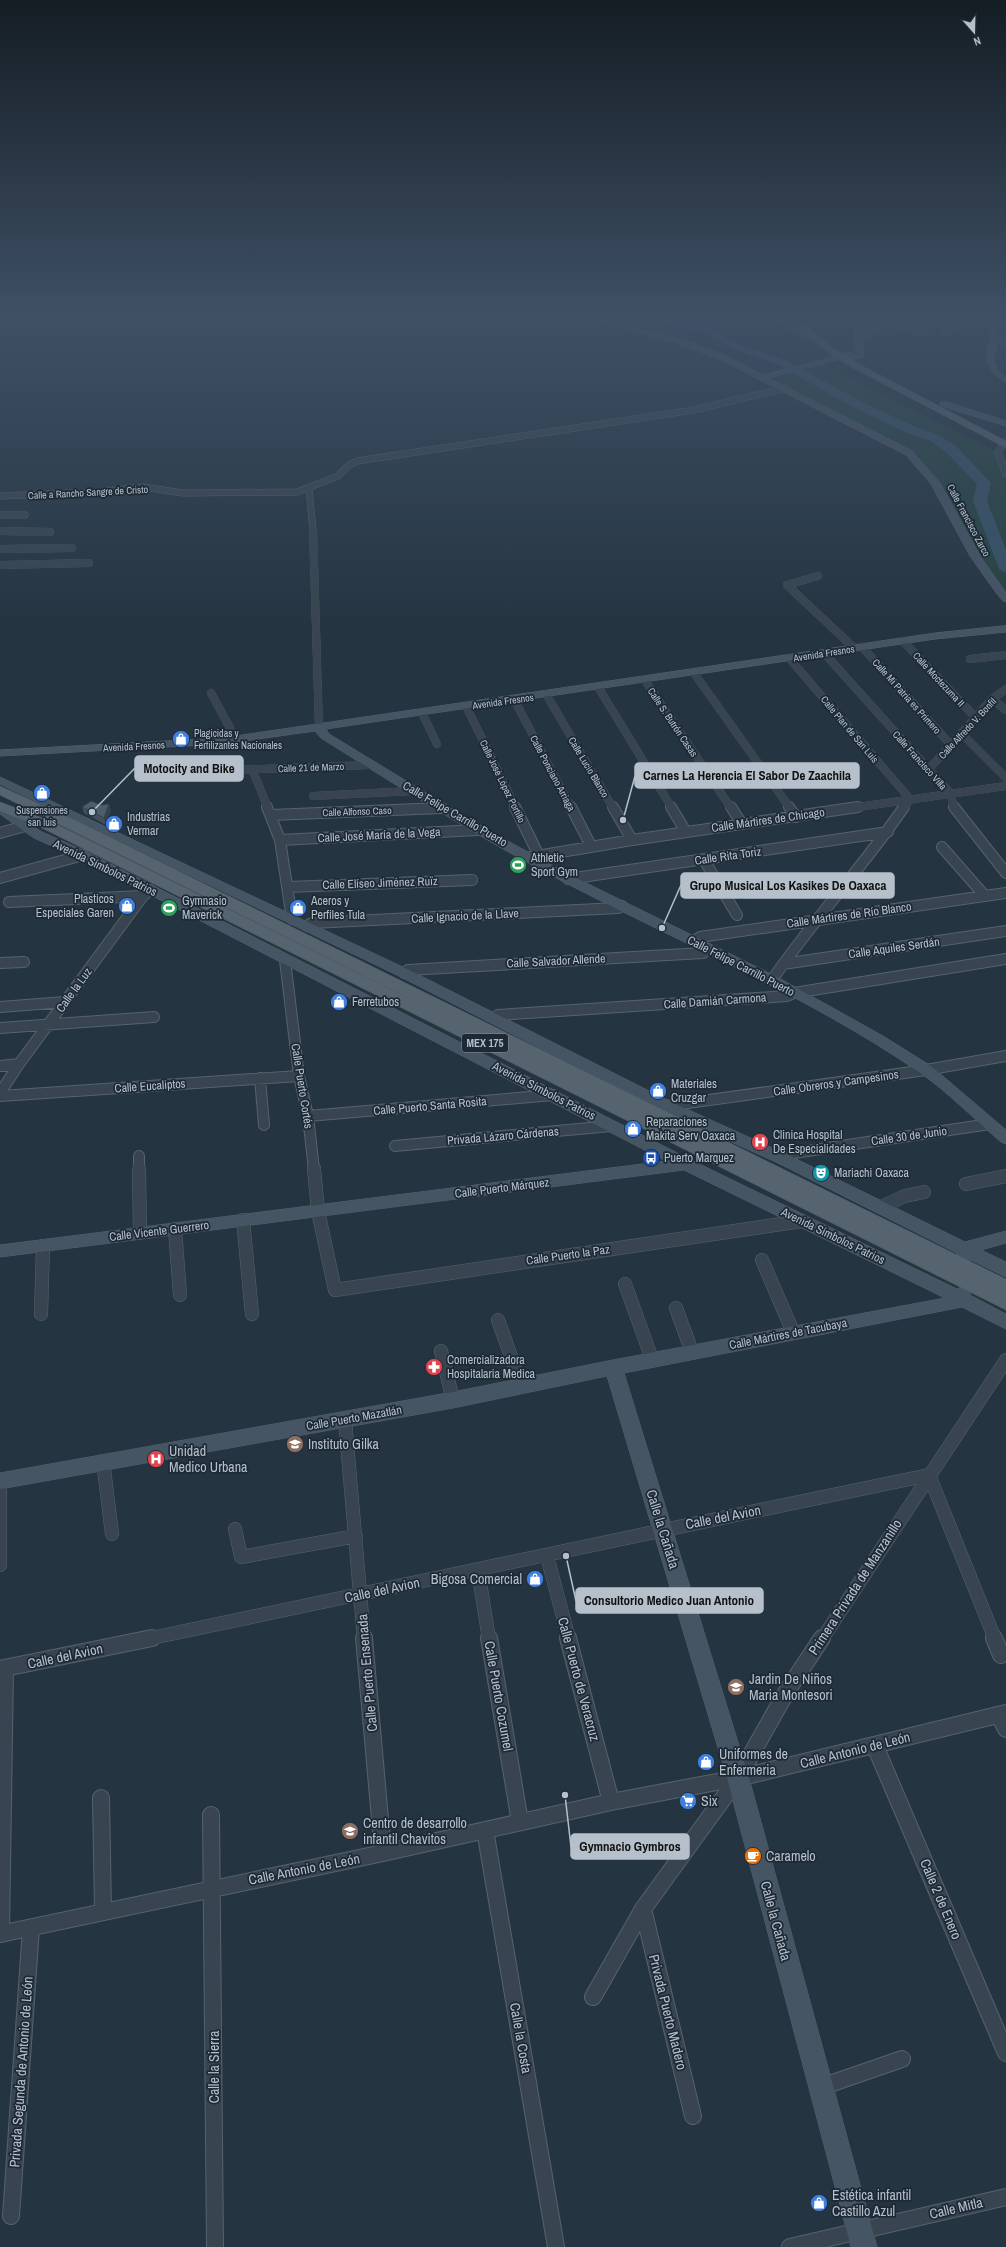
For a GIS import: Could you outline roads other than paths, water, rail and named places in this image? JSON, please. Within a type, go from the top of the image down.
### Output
[{"type":"main road","points":[[961,420],[1005,444]]},
{"type":"main road","points":[[968,420],[1005,444]]},
{"type":"main road","name":"Avenida Símbolos Patrios","points":[[0,790],[963,1257],[1006,1288]]},
{"type":"main road","name":"Avenida Símbolos Patrios","points":[[0,808],[43,823],[906,1261]]},
{"type":"main road","points":[[67,810],[74,825]]},
{"type":"main road","name":"Avenida Símbolos Patrios","points":[[964,1291],[1006,1302]]},
{"type":"street","name":"Calle a Rancho Sangre de Cristo","points":[[0,496],[97,492],[143,487],[183,493],[241,494],[297,492],[308,489],[338,476],[349,465],[357,461],[629,420]]},
{"type":"street","name":"Calle Francisco Zarco","points":[[846,420],[909,453],[925,467],[947,500],[988,577],[1006,599]]},
{"type":"street","points":[[993,420],[1006,424]]},
{"type":"street","points":[[1005,444],[998,452],[1006,474]]},
{"type":"street","points":[[308,489],[312,521],[319,728]]},
{"type":"street","points":[[0,516],[25,515]]},
{"type":"street","points":[[0,531],[50,532]]},
{"type":"street","points":[[0,549],[72,548]]},
{"type":"street","points":[[0,565],[89,563]]},
{"type":"street","name":"Calle Mi Patria es Primero","points":[[818,576],[787,585],[858,648],[951,745]]},
{"type":"street","name":"Avenida Fresnos","points":[[0,753],[236,739],[422,713],[903,641],[1005,629]]},
{"type":"street","name":"Calle Moctezuma II","points":[[903,641],[975,717]]},
{"type":"street","name":"Calle Francisco Villa","points":[[824,653],[951,794],[954,809],[1006,873]]},
{"type":"street","points":[[970,659],[1006,655]]},
{"type":"street","name":"Calle Plan de San Luis","points":[[790,658],[910,799]]},
{"type":"street","points":[[694,673],[796,817]]},
{"type":"street","name":"Calle S. Butrón Casas","points":[[644,679],[742,824]]},
{"type":"street","points":[[598,687],[686,832]]},
{"type":"street","name":"Calle Alfredo V. Bonfil","points":[[929,769],[992,699],[1006,689]]},
{"type":"street","points":[[211,693],[236,739]]},
{"type":"street","name":"Calle Lucio Blanco","points":[[546,694],[632,840]]},
{"type":"street","name":"Calle Ponciano Arriaga","points":[[514,699],[591,846]]},
{"type":"street","points":[[992,699],[1006,710]]},
{"type":"street","name":"Calle José López Portillo","points":[[466,706],[535,857]]},
{"type":"street","points":[[422,713],[437,744]]},
{"type":"street","name":"Calle Felipe Carrillo Puerto","points":[[319,728],[325,736],[370,765],[478,830],[535,857],[568,879],[772,980],[878,1040],[926,1070],[1001,1132]]},
{"type":"street","points":[[962,734],[1006,778]]},
{"type":"street","name":"Calle 21 de Marzo","points":[[232,770],[370,765]]},
{"type":"street","points":[[252,769],[280,840],[292,919]]},
{"type":"street","name":"Avenida Símbolos Patrios","points":[[0,780],[67,810],[308,926],[494,1018],[666,1106],[783,1159],[881,1207],[963,1257],[1006,1270]]},
{"type":"street","name":"Calle Mártires de Chicago","points":[[535,857],[591,846],[1006,786]]},
{"type":"street","points":[[313,796],[413,791]]},
{"type":"street","points":[[772,980],[815,921],[888,832],[910,799]]},
{"type":"street","name":"Avenida Símbolos Patrios","points":[[0,808],[38,835],[83,855],[147,893],[285,960],[686,1164],[802,1221],[906,1261],[964,1291],[1006,1322]]},
{"type":"street","name":"Calle Alfonso Caso","points":[[271,815],[442,808]]},
{"type":"street","points":[[0,833],[25,826]]},
{"type":"street","name":"Calle José María de la Vega","points":[[280,840],[478,830]]},
{"type":"street","name":"Calle Rita Toriz","points":[[568,879],[888,832]]},
{"type":"street","points":[[942,847],[984,895]]},
{"type":"street","points":[[0,878],[83,855]]},
{"type":"street","points":[[704,860],[738,915]]},
{"type":"street","name":"Calle Elíseo Jiménez Ruïz","points":[[288,887],[472,880]]},
{"type":"street","points":[[720,887],[762,882]]},
{"type":"street","points":[[9,902],[147,893]]},
{"type":"street","name":"Calle la Luz","points":[[0,1094],[19,1064],[147,893]]},
{"type":"street","name":"Calle Mártires de Río Blanco","points":[[694,941],[700,937],[1006,893]]},
{"type":"street","name":"Calle Ignacio de la Llave","points":[[308,926],[312,923],[618,908],[622,906]]},
{"type":"street","name":"Calle Aquiles Serdán","points":[[783,964],[1006,931]]},
{"type":"street","name":"Calle Salvador Allende","points":[[404,973],[408,970],[703,953],[708,949]]},
{"type":"street","name":"Calle Damián Carmona","points":[[494,1018],[498,1015],[787,996],[794,993],[1006,958]]},
{"type":"street","name":"Calle Puerto Cortés","points":[[285,960],[300,1076],[308,1116],[318,1211],[334,1290]]},
{"type":"street","points":[[0,964],[24,962]]},
{"type":"street","points":[[0,1007],[65,1002]]},
{"type":"street","points":[[0,1028],[154,1017]]},
{"type":"street","name":"Calle Obreros y Campesinos","points":[[666,1106],[926,1070],[1006,1056]]},
{"type":"street","points":[[0,1066],[19,1064]]},
{"type":"street","name":"Calle Eucaliptos","points":[[0,1094],[300,1076]]},
{"type":"street","points":[[260,1078],[264,1125]]},
{"type":"street","name":"Calle Puerto Santa Rosita","points":[[308,1116],[553,1095]]},
{"type":"street","name":"Privada Lázaro Cárdenas","points":[[395,1146],[611,1126]]},
{"type":"street","name":"Calle 30 de Junio","points":[[783,1159],[787,1154],[1001,1132]]},
{"type":"street","points":[[139,1156],[140,1233]]},
{"type":"street","name":"Calle Puerto Márquez","points":[[318,1211],[686,1164]]},
{"type":"street","points":[[966,1184],[1006,1176]]},
{"type":"street","points":[[881,1207],[905,1196],[924,1192]]},
{"type":"street","name":"Calle Vicente Guerrero","points":[[0,1251],[318,1211]]},
{"type":"street","points":[[243,1220],[252,1314]]},
{"type":"street","name":"Calle Puerto la Paz","points":[[334,1290],[802,1221]]},
{"type":"street","points":[[175,1229],[180,1295]]},
{"type":"street","points":[[964,1291],[963,1257],[971,1246],[1006,1237]]},
{"type":"street","points":[[41,1314],[43,1246]]},
{"type":"street","points":[[762,1260],[793,1332]]},
{"type":"street","points":[[625,1284],[652,1360]]},
{"type":"street","name":"Calle Mártires de Tacubaya","points":[[613,1367],[793,1332],[956,1303],[964,1291]]},
{"type":"street","points":[[676,1308],[692,1352]]},
{"type":"street","points":[[498,1320],[522,1387]]},
{"type":"street","points":[[441,1351],[453,1400]]},
{"type":"street","name":"Primera Privada de Manzanillo","points":[[593,1997],[643,1908],[738,1778],[787,1691],[1006,1360]]},
{"type":"street","name":"Calle Puerto Mazatlán","points":[[0,1481],[103,1461],[453,1400],[522,1387],[613,1367]]},
{"type":"street","name":"Calle la Cañada","points":[[613,1367],[738,1778],[861,2238]]},
{"type":"street","name":"Calle Puerto Ensenada","points":[[345,1420],[384,1853]]},
{"type":"street","points":[[103,1461],[112,1534]]},
{"type":"street","points":[[929,1475],[1000,1655]]},
{"type":"street","name":"Calle del Avion","points":[[2,1669],[547,1556],[662,1529],[929,1475]]},
{"type":"street","points":[[0,1481],[0,1565]]},
{"type":"street","points":[[235,1529],[241,1557],[356,1536]]},
{"type":"street","name":"Calle Puerto de Veracruz","points":[[547,1556],[611,1802]]},
{"type":"street","name":"Calle Puerto Cozumel","points":[[478,1570],[520,1822]]},
{"type":"street","points":[[1,1934],[2,1669]]},
{"type":"street","points":[[1003,1714],[1006,1729]]},
{"type":"street","name":"Calle Antonio de León","points":[[1,1934],[384,1853],[611,1802],[738,1778],[1003,1714]]},
{"type":"street","name":"Calle 2 de Enero","points":[[875,1746],[1006,2053]]},
{"type":"street","points":[[101,1798],[103,1912]]},
{"type":"street","name":"Calle la Sierra","points":[[211,1815],[213,1888],[215,2247]]},
{"type":"street","name":"Calle la Costa","points":[[486,1830],[556,2247]]},
{"type":"street","name":"Privada Puerto Madero","points":[[643,1908],[693,2116]]},
{"type":"street","name":"Privada Segunda de Antonio de León","points":[[11,2216],[31,1928]]},
{"type":"street","points":[[821,2088],[902,2059]]},
{"type":"street","name":"Calle Mitla","points":[[790,2247],[861,2238],[1006,2197]]},
{"type":"waterway","points":[[890,420],[914,431],[933,437],[951,449],[984,483],[980,501],[1006,569]]},
{"type":"place","name":"Plagicidas y Fertilizantes Nacionales","points":[[181,739]]},
{"type":"place","name":"Suspensiones san luis","points":[[42,793]]},
{"type":"place","name":"Motocity and Bike","points":[[92,812]]},
{"type":"place","name":"Carnes La Herencia El Sabor De Zaachila","points":[[623,820]]},
{"type":"place","name":"Industrias Vermar","points":[[114,824]]},
{"type":"place","name":"Athletic Sport Gym","points":[[518,865]]},
{"type":"place","name":"Plasticos Especiales Garen","points":[[127,906]]},
{"type":"place","name":"Gymnasio Maverick","points":[[169,908]]},
{"type":"place","name":"Aceros y Perfiles Tula","points":[[298,908]]},
{"type":"place","name":"Grupo Musical Los Kasikes De Oaxaca","points":[[662,928]]},
{"type":"place","name":"Ferretubos","points":[[339,1002]]},
{"type":"place","name":"Materiales Cruzgar","points":[[658,1091]]},
{"type":"place","name":"Reparaciones Makita Serv Oaxaca","points":[[633,1129]]},
{"type":"place","name":"Clinica Hospital De Especialidades","points":[[760,1142]]},
{"type":"place","name":"Puerto Marquez","points":[[651,1158]]},
{"type":"place","name":"Mariachi Oaxaca","points":[[821,1173]]},
{"type":"place","name":"Comercializadora Hospitalaria Medica","points":[[434,1367]]},
{"type":"place","name":"Instituto Gilka","points":[[295,1444]]},
{"type":"place","name":"Unidad Medico Urbana","points":[[156,1459]]},
{"type":"place","name":"Consultorio Medico Juan Antonio","points":[[566,1556]]},
{"type":"place","name":"Bigosa Comercial","points":[[535,1579]]},
{"type":"place","name":"Jardin De Niños Maria Montesori","points":[[736,1687]]},
{"type":"place","name":"Uniformes de Enfermeria","points":[[706,1762]]},
{"type":"place","name":"Gymnacio Gymbros","points":[[565,1795]]},
{"type":"place","name":"Six","points":[[688,1801]]},
{"type":"place","name":"Centro de desarrollo infantil Chavitos","points":[[350,1831]]},
{"type":"place","name":"Caramelo","points":[[753,1856]]},
{"type":"place","name":"Estética infantil Castillo Azul","points":[[819,2203]]}]
